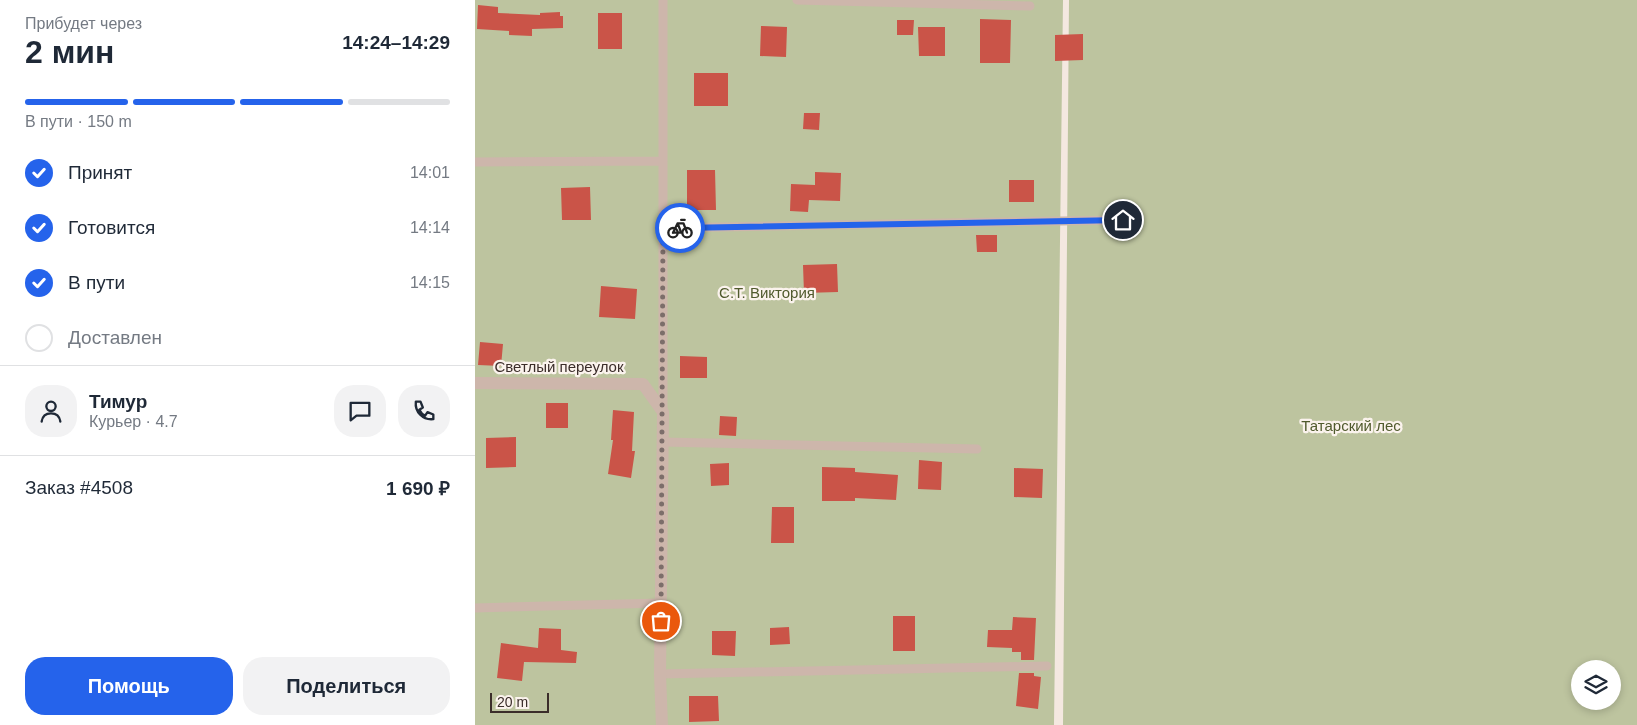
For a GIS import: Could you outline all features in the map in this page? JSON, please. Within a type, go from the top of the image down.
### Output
[{"type":"street","name":"Светлый переулок","points":[[475,383],[643,384],[663,412]]},
{"type":"street","points":[[662,725],[663,412]]},
{"type":"lane","points":[[663,0],[663,412]]},
{"type":"lane","points":[[797,0],[1030,6]]},
{"type":"lane","points":[[475,162],[663,161]]},
{"type":"lane","points":[[663,228],[1123,220]]},
{"type":"lane","points":[[663,442],[977,448]]},
{"type":"lane","points":[[475,608],[661,603]]},
{"type":"lane","points":[[661,674],[1047,666]]},
{"type":"green space","name":"С.Т. Виктория","points":[[475,0],[1063,0],[1054,725],[475,725]]},
{"type":"green space","name":"Татарский лес","points":[[1069,0],[1637,0],[1637,725],[1063,725]]},
{"type":"building","points":[[478,5],[498,7],[498,13],[540,15],[540,13],[560,12],[560,16],[563,16],[563,28],[532,29],[532,36],[509,35],[509,31],[477,29]]},
{"type":"building","points":[[598,13],[622,13],[622,49],[598,49]]},
{"type":"building","points":[[980,19],[1011,20],[1010,63],[980,63]]},
{"type":"building","points":[[897,20],[914,20],[913,35],[897,35]]},
{"type":"building","points":[[761,26],[787,27],[786,57],[760,56]]},
{"type":"building","points":[[918,27],[945,27],[945,56],[919,56]]},
{"type":"building","points":[[1083,34],[1083,60],[1055,61],[1055,35]]},
{"type":"building","points":[[694,73],[728,73],[728,106],[694,106]]},
{"type":"building","points":[[804,113],[820,113],[819,130],[803,129]]},
{"type":"building","points":[[687,170],[715,170],[716,210],[687,210]]},
{"type":"building","points":[[815,172],[841,173],[840,201],[809,200],[808,212],[790,211],[791,184],[815,185]]},
{"type":"building","points":[[1009,180],[1034,180],[1034,202],[1009,202]]},
{"type":"building","points":[[590,187],[591,220],[562,220],[561,188]]},
{"type":"building","points":[[976,235],[997,235],[997,252],[977,252]]},
{"type":"building","points":[[837,264],[838,292],[804,293],[803,265]]},
{"type":"building","points":[[601,286],[637,289],[635,319],[599,317]]},
{"type":"building","points":[[480,342],[503,344],[501,366],[478,365]]},
{"type":"building","points":[[680,356],[707,357],[707,378],[680,378]]},
{"type":"building","points":[[546,403],[568,403],[568,428],[546,428]]},
{"type":"building","points":[[613,410],[634,412],[632,451],[635,451],[631,478],[608,474],[613,440],[611,440]]},
{"type":"building","points":[[720,416],[737,417],[736,436],[719,435]]},
{"type":"building","points":[[516,437],[516,467],[486,468],[486,438]]},
{"type":"building","points":[[919,460],[942,462],[941,490],[918,489]]},
{"type":"building","points":[[729,463],[729,485],[711,486],[710,464]]},
{"type":"building","points":[[822,467],[855,468],[855,472],[898,475],[896,500],[855,498],[855,501],[822,501]]},
{"type":"building","points":[[1014,468],[1043,469],[1042,498],[1014,497]]},
{"type":"building","points":[[772,507],[794,507],[794,543],[771,543]]},
{"type":"building","points":[[893,616],[915,616],[915,651],[893,651]]},
{"type":"building","points":[[1013,617],[1036,618],[1034,660],[1021,660],[1021,652],[1012,652],[1012,648],[987,647],[988,630],[1012,630]]},
{"type":"building","points":[[789,627],[790,644],[770,645],[770,628]]},
{"type":"building","points":[[539,628],[561,629],[561,650],[577,652],[576,663],[524,662],[522,681],[497,678],[501,643],[538,648]]},
{"type":"building","points":[[712,631],[736,631],[735,656],[712,655]]},
{"type":"building","points":[[1019,673],[1034,673],[1034,676],[1041,677],[1038,709],[1016,706]]},
{"type":"building","points":[[689,696],[718,696],[719,721],[689,722]]},
{"type":"way so far","points":[[661,621],[663,228],[680,228]]},
{"type":"route","points":[[680,228],[1123,220]]}]
